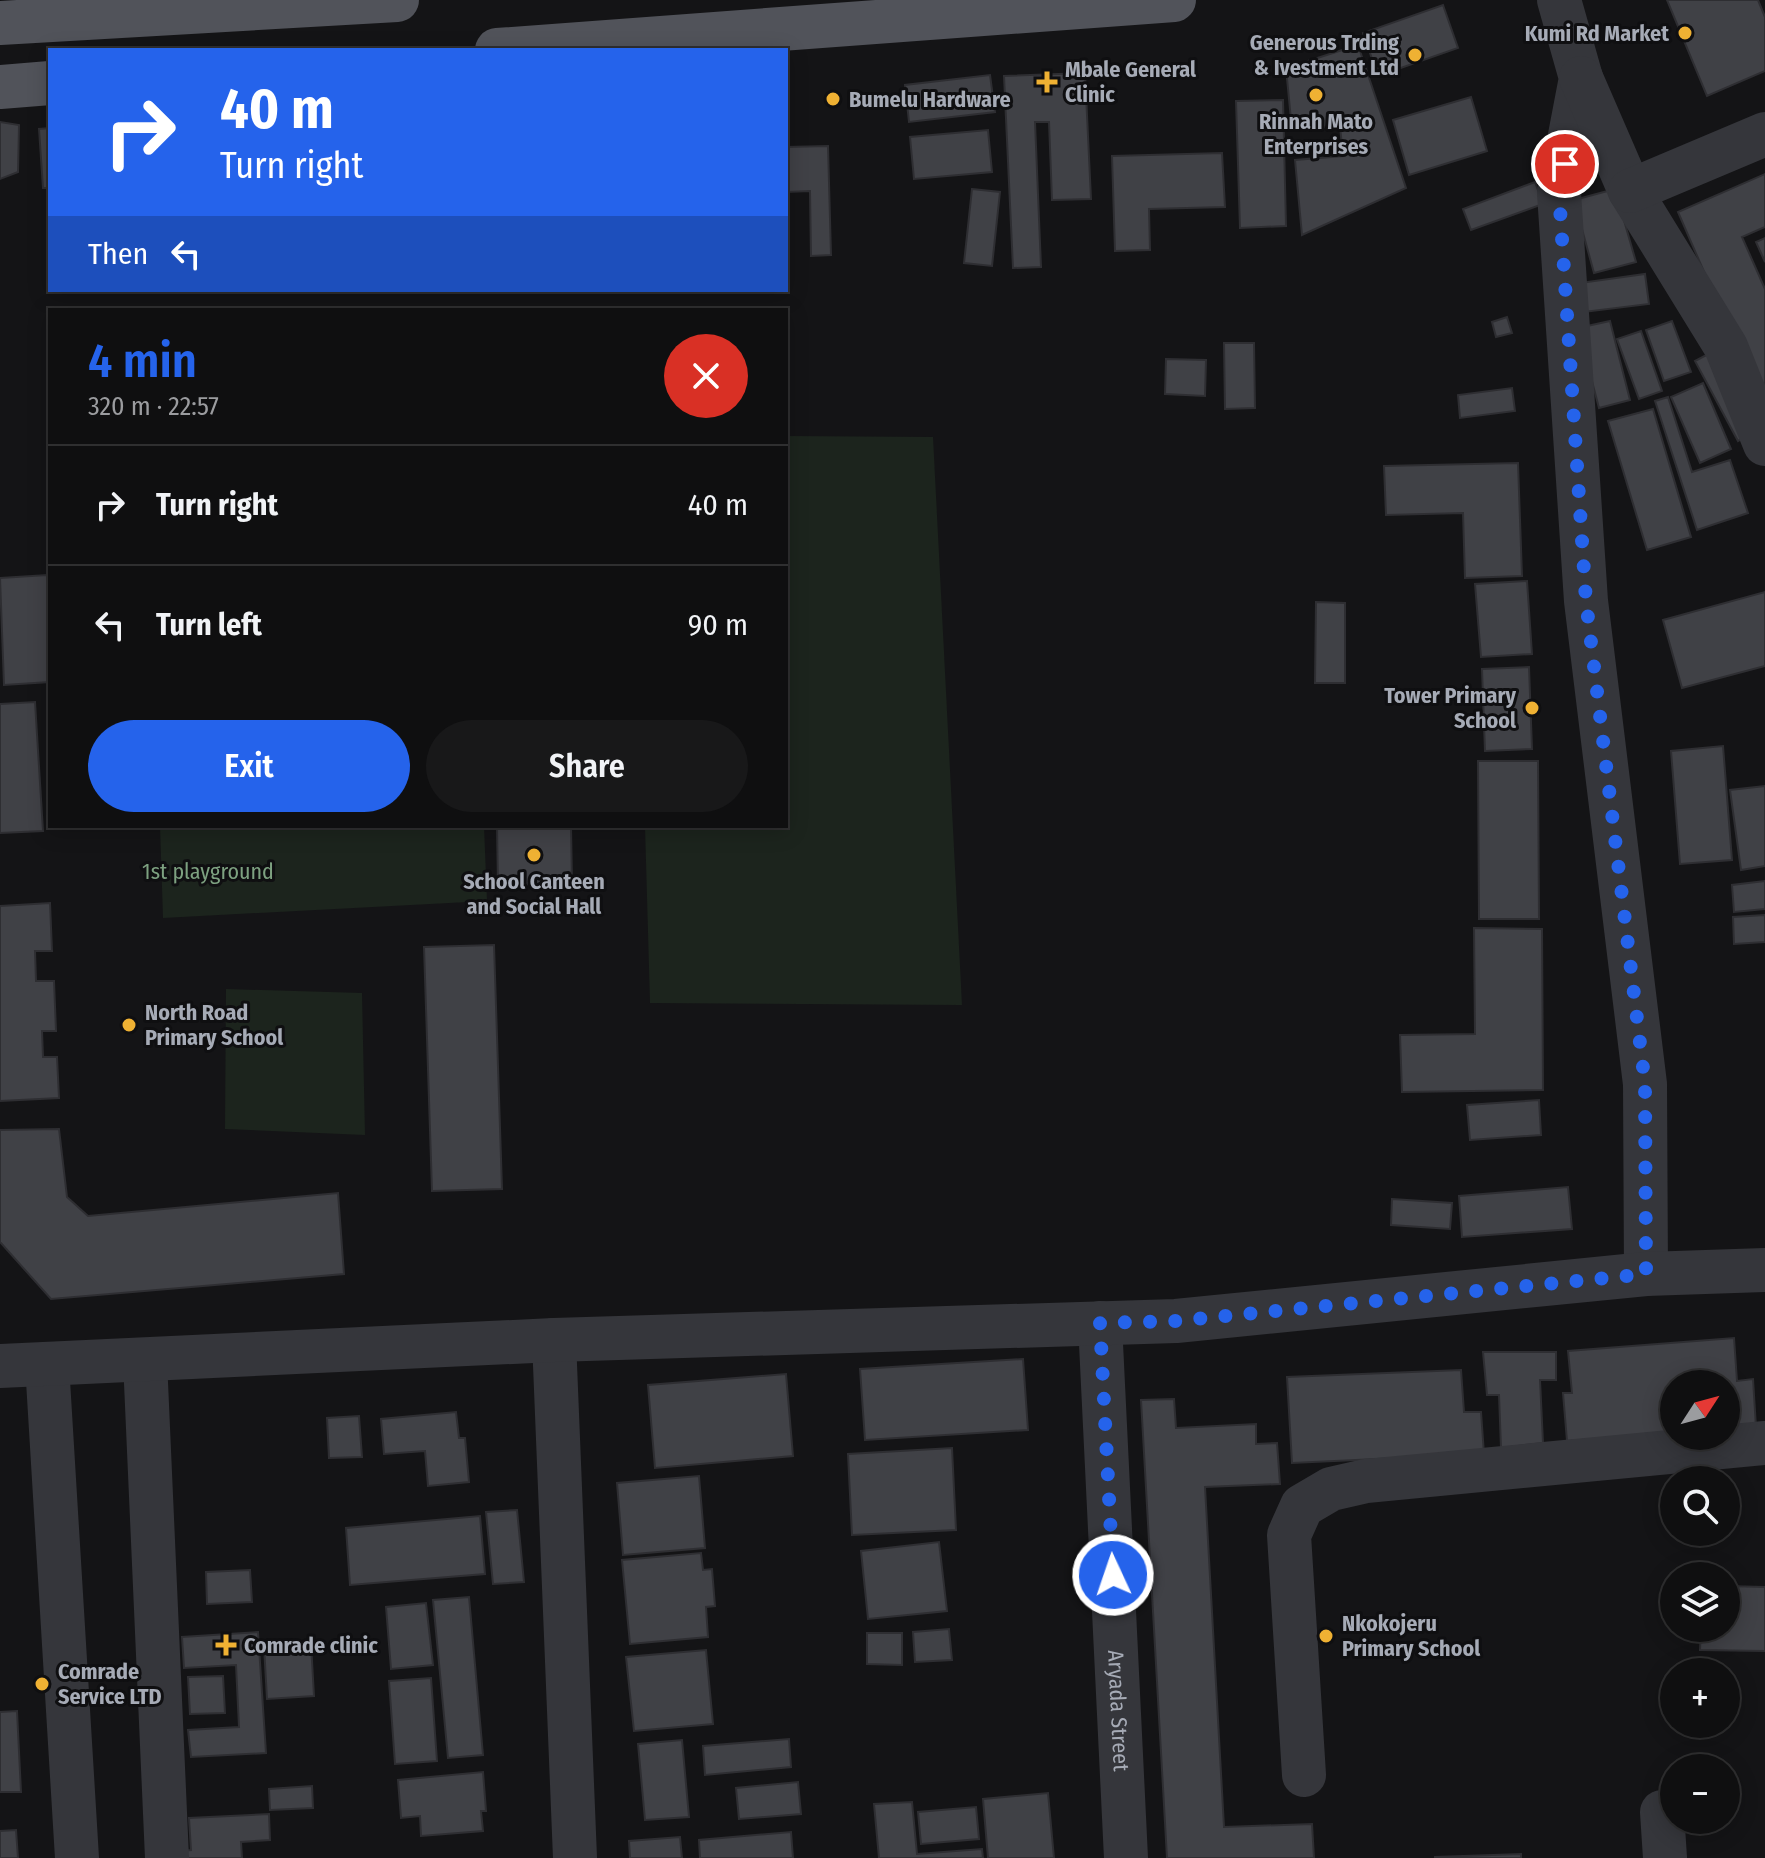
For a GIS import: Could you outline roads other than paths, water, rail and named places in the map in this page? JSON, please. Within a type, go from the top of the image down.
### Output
[{"type":"main road","points":[[0,23],[397,0]]},
{"type":"main road","points":[[524,48],[1174,0]]},
{"type":"main road","points":[[0,87],[48,83]]},
{"type":"street","points":[[1559,0],[1581,78],[1630,191],[1726,347],[1765,444]]},
{"type":"street","points":[[1581,78],[1559,193],[1586,601],[1645,1084],[1646,1274]]},
{"type":"street","points":[[1630,191],[1765,134]]},
{"type":"street","points":[[0,1366],[554,1340],[1176,1321],[1646,1274],[1765,1270]]},
{"type":"street","name":"Aryada Street","points":[[1100,1323],[1126,1858]]},
{"type":"street","points":[[554,1340],[575,1858]]},
{"type":"street","points":[[145,1360],[167,1858]]},
{"type":"street","points":[[47,1364],[77,1858]]},
{"type":"street","points":[[1304,1775],[1289,1535],[1302,1506],[1331,1489],[1366,1481],[1765,1443]]},
{"type":"street","points":[[1663,1834],[1665,1858]]},
{"type":"place","name":"Kumi Rd Market","points":[[1685,33]]},
{"type":"place","name":"Generous Trding & Ivestment Ltd","points":[[1415,55]]},
{"type":"place","name":"Mbale General Clinic","points":[[1047,82]]},
{"type":"place","name":"Rinnah Mato Enterprises","points":[[1316,95]]},
{"type":"place","name":"Bumelu Hardware","points":[[833,99]]},
{"type":"place","name":"Tower Primary School","points":[[1532,708]]},
{"type":"place","name":"School Canteen and Social Hall","points":[[534,855]]},
{"type":"place","name":"North Road Primary School","points":[[129,1025]]},
{"type":"place","name":"Nkokojeru Primary School","points":[[1326,1636]]},
{"type":"place","name":"Comrade clinic","points":[[226,1645]]},
{"type":"place","name":"Comrade Service LTD","points":[[42,1684]]},
{"type":"park label","name":"1st playground","points":[[208,871]]}]
